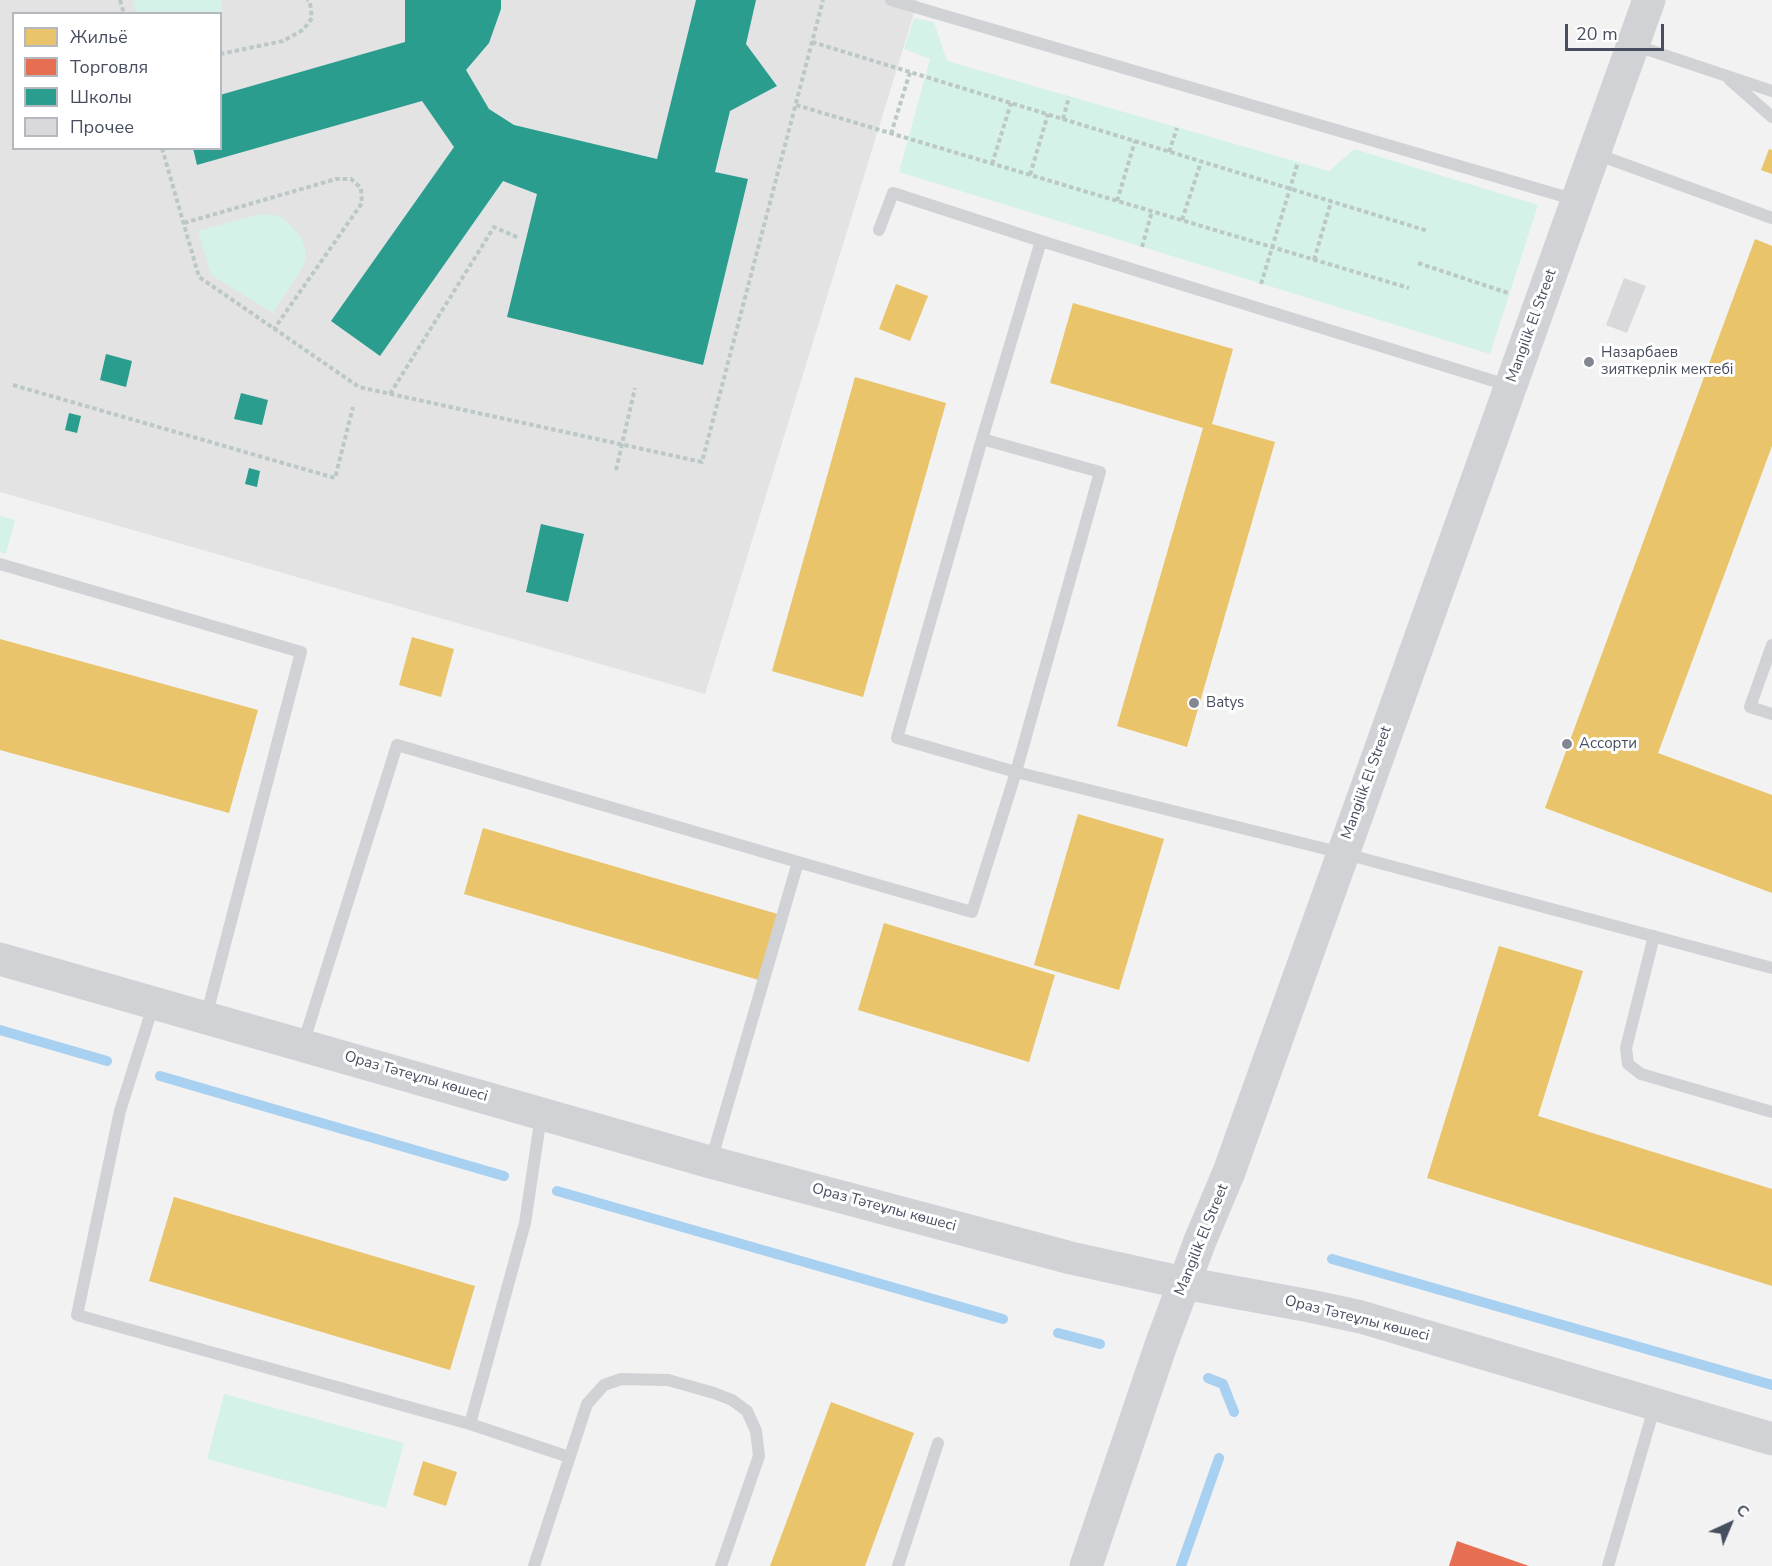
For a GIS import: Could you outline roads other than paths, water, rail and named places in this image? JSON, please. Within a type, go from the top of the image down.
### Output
[{"type":"street","name":"Mangilik El Street","points":[[1086,1566],[1184,1283],[1226,1180],[1649,0]]},
{"type":"street","name":"Ораз Тәтеұлы көшесі","points":[[0,958],[710,1162],[1071,1258],[1184,1283],[1361,1317],[1772,1439]]},
{"type":"lane","points":[[891,0],[1577,201]]},
{"type":"lane","points":[[1633,44],[1772,91]]},
{"type":"lane","points":[[1724,75],[1772,117]]},
{"type":"lane","points":[[1594,153],[1772,218]]},
{"type":"lane","points":[[879,230],[893,194],[1510,386]]},
{"type":"lane","points":[[1041,241],[897,738],[1016,772],[1342,853],[1772,968]]},
{"type":"lane","points":[[303,1045],[397,745],[972,912],[1016,772],[1100,472],[982,439]]},
{"type":"lane","points":[[0,564],[301,652],[206,1017]]},
{"type":"lane","points":[[1772,645],[1750,707],[1772,714]]},
{"type":"lane","points":[[710,1162],[798,862]]},
{"type":"lane","points":[[1654,936],[1626,1048],[1628,1064],[1641,1074],[1772,1112]]},
{"type":"lane","points":[[154,1002],[120,1111],[77,1315],[470,1424],[568,1457]]},
{"type":"lane","points":[[470,1424],[525,1223],[542,1114]]},
{"type":"lane","points":[[534,1566],[587,1404],[604,1385],[621,1378],[668,1380],[732,1400],[747,1411],[756,1431],[759,1456],[721,1566]]},
{"type":"lane","points":[[1608,1566],[1655,1404]]},
{"type":"lane","points":[[898,1566],[938,1443]]},
{"type":"waterway","points":[[0,1030],[107,1061]]},
{"type":"waterway","points":[[160,1076],[504,1176]]},
{"type":"waterway","points":[[557,1191],[1003,1319]]},
{"type":"waterway","points":[[1332,1259],[1772,1385]]},
{"type":"waterway","points":[[1058,1333],[1100,1344]]},
{"type":"waterway","points":[[1208,1378],[1223,1384],[1234,1412]]},
{"type":"waterway","points":[[1181,1566],[1219,1458]]},
{"type":"place","name":"Назарбаев зияткерлік мектебі","points":[[1589,362]]},
{"type":"place","name":"Batys","points":[[1194,703]]},
{"type":"place","name":"Ассорти","points":[[1567,744]]}]
